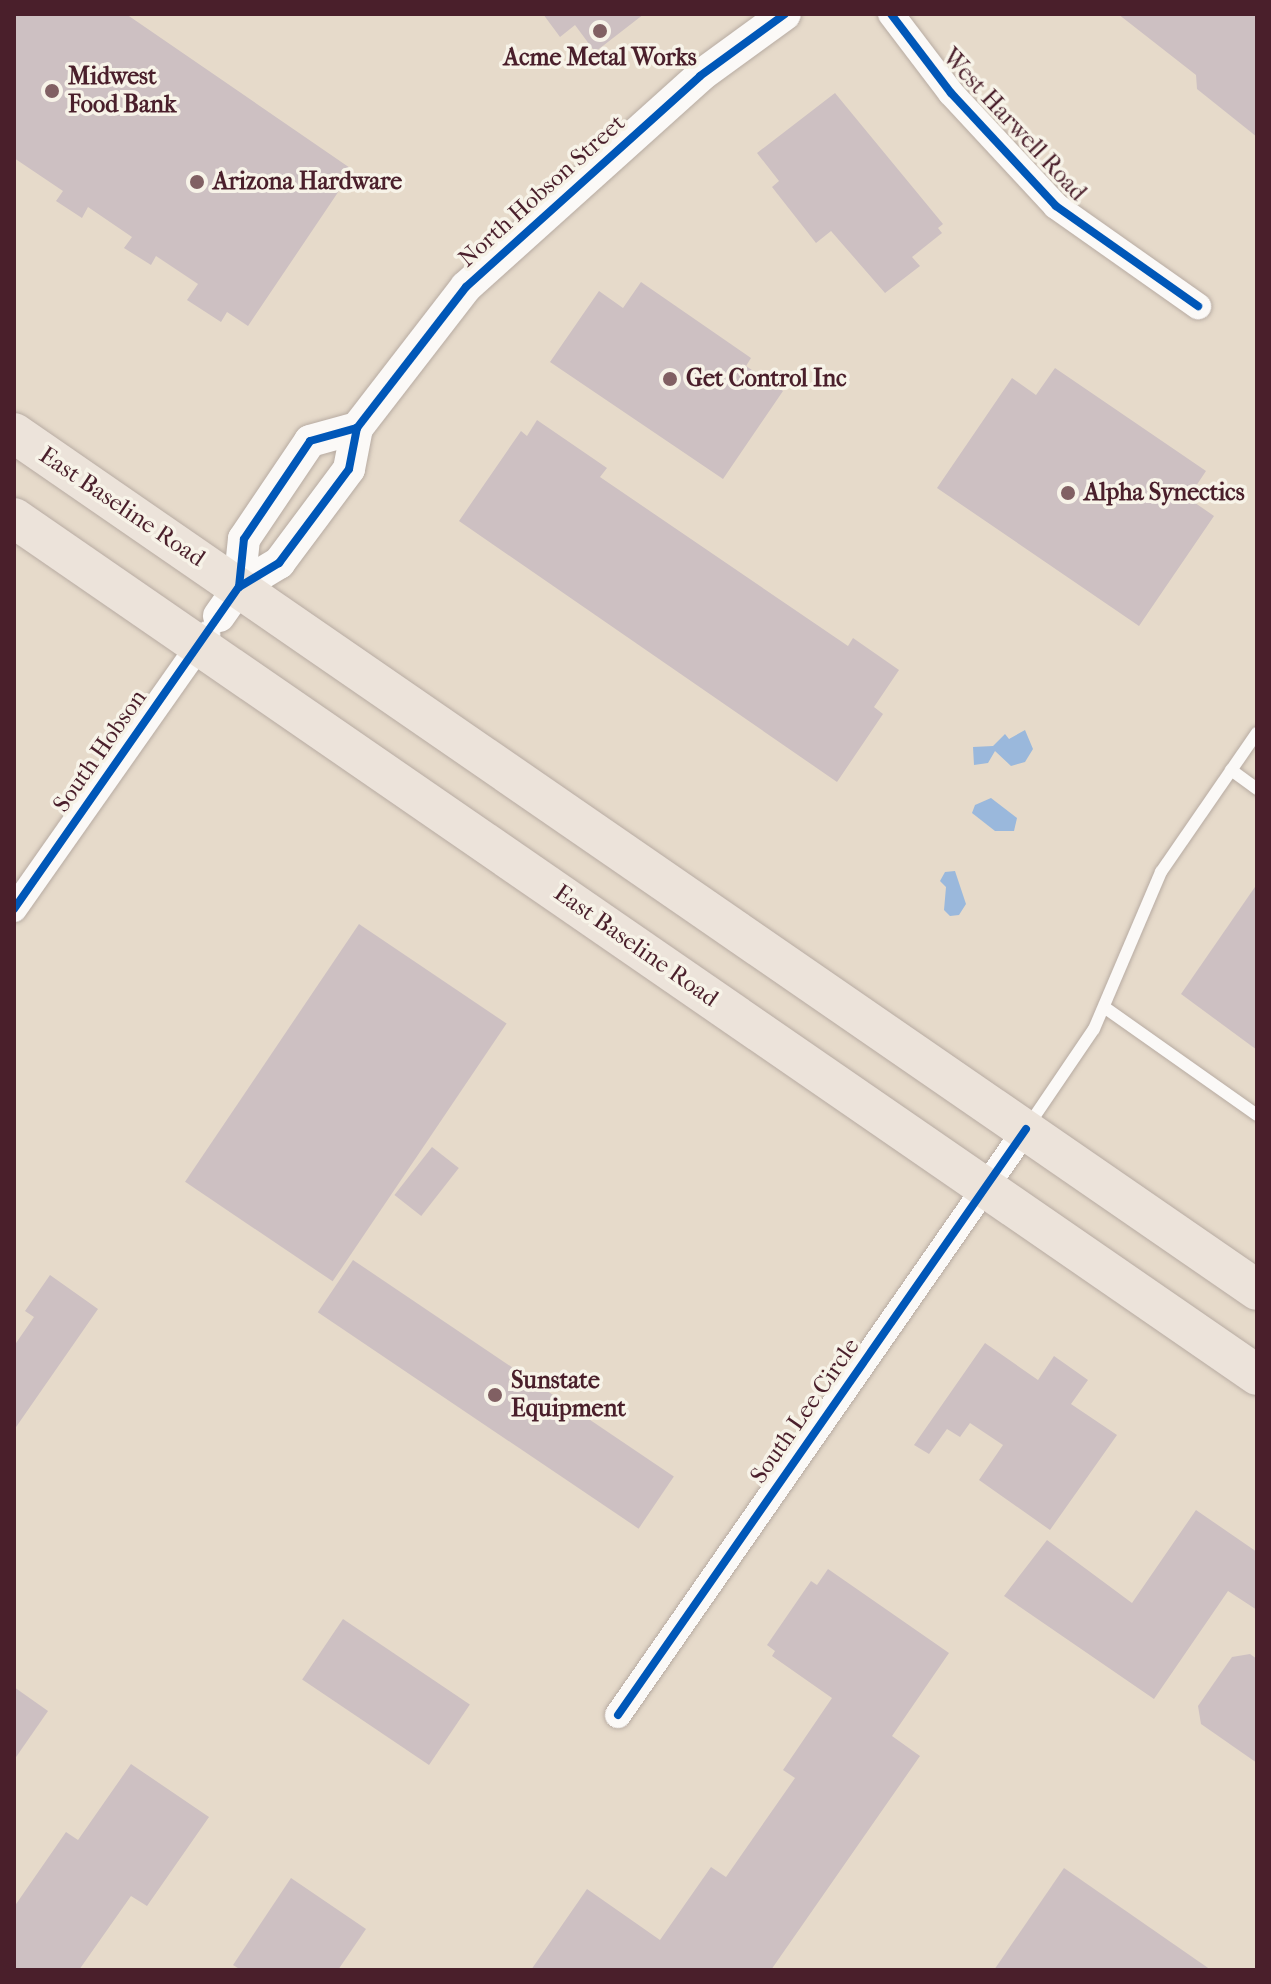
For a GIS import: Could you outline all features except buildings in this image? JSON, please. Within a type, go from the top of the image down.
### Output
[{"type":"main road","name":"East Baseline Road","points":[[14,433],[219,616],[985,1188],[1257,1375]]},
{"type":"main road","name":"East Baseline Road","points":[[14,518],[219,616],[1026,1129],[1257,1290]]},
{"type":"street","name":"North Hobson Street","points":[[219,616],[279,563],[349,469],[357,428],[466,287],[700,76],[785,14]]},
{"type":"street","name":"West Harwell Road","points":[[891,14],[951,93],[1056,206],[1198,306]]},
{"type":"street","points":[[219,616],[244,539],[310,441],[357,428]]},
{"type":"street","name":"South Hobson","points":[[14,909],[219,616]]},
{"type":"street","name":"South Lee Circle","points":[[618,1715],[1026,1129]]},
{"type":"lane","points":[[1026,1129],[1104,1007],[1161,872],[1257,733]]},
{"type":"lane","points":[[1231,770],[1257,789]]},
{"type":"lane","points":[[1104,1007],[1257,1115]]},
{"type":"water","points":[[1025,730],[1033,749],[1025,762],[1011,766],[995,751],[988,763],[974,765],[973,747],[993,746],[1005,734],[1009,739]]},
{"type":"water","points":[[991,798],[1017,818],[1014,831],[995,831],[972,813],[975,805]]},
{"type":"water","points":[[955,871],[966,904],[959,915],[950,916],[944,910],[946,887],[940,881],[945,872]]},
{"type":"cycle path","points":[[14,909],[239,587],[279,563],[349,469],[357,428],[466,287],[700,76],[785,14]]},
{"type":"cycle path","points":[[891,14],[951,93],[1056,206],[1198,306]]},
{"type":"cycle path","points":[[239,587],[244,539],[310,441],[357,428]]},
{"type":"cycle path","points":[[618,1715],[1026,1129]]},
{"type":"place","name":"Acme Metal Works","points":[[600,31]]},
{"type":"place","name":"Midwest Food Bank","points":[[52,91]]},
{"type":"place","name":"Arizona Hardware","points":[[197,182]]},
{"type":"place","name":"Get Control Inc","points":[[670,379]]},
{"type":"place","name":"Alpha Synectics","points":[[1068,493]]},
{"type":"place","name":"Sunstate Equipment","points":[[495,1395]]}]
